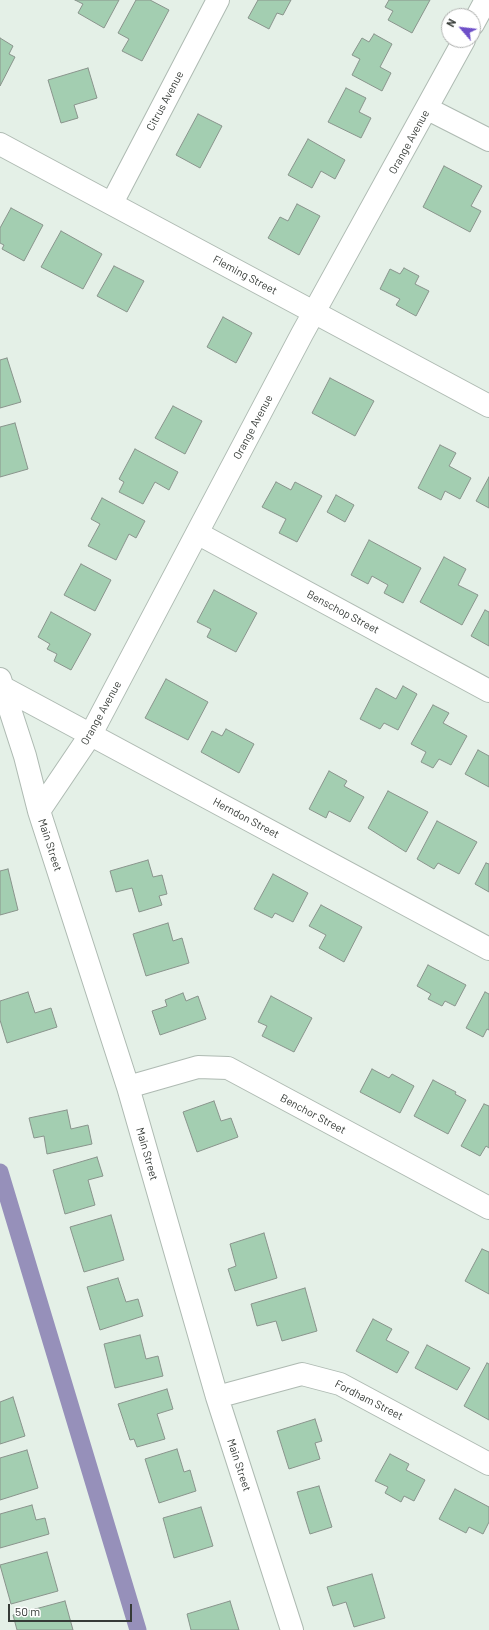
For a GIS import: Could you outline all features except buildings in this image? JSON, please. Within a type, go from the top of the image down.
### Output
[{"type":"street","name":"Citrus Avenue","points":[[112,203],[218,0]]},
{"type":"street","points":[[481,9],[486,0]]},
{"type":"street","name":"Orange Avenue","points":[[39,811],[91,734],[314,312],[428,109],[460,48]]},
{"type":"street","points":[[428,109],[489,140]]},
{"type":"street","name":"Fleming Street","points":[[0,144],[489,406]]},
{"type":"street","name":"Benschop Street","points":[[197,533],[489,691]]},
{"type":"street","name":"Herndon Street","points":[[1,683],[91,734],[489,949]]},
{"type":"street","name":"Main Street","points":[[1,683],[25,756],[39,811],[128,1087],[217,1397],[292,1630]]},
{"type":"street","name":"Benchor Street","points":[[128,1087],[198,1067],[228,1068],[489,1208]]},
{"type":"street","name":"Fordham Street","points":[[217,1397],[302,1374],[340,1384],[489,1464]]},
{"type":"waterway","points":[[0,1172],[138,1630]]}]
